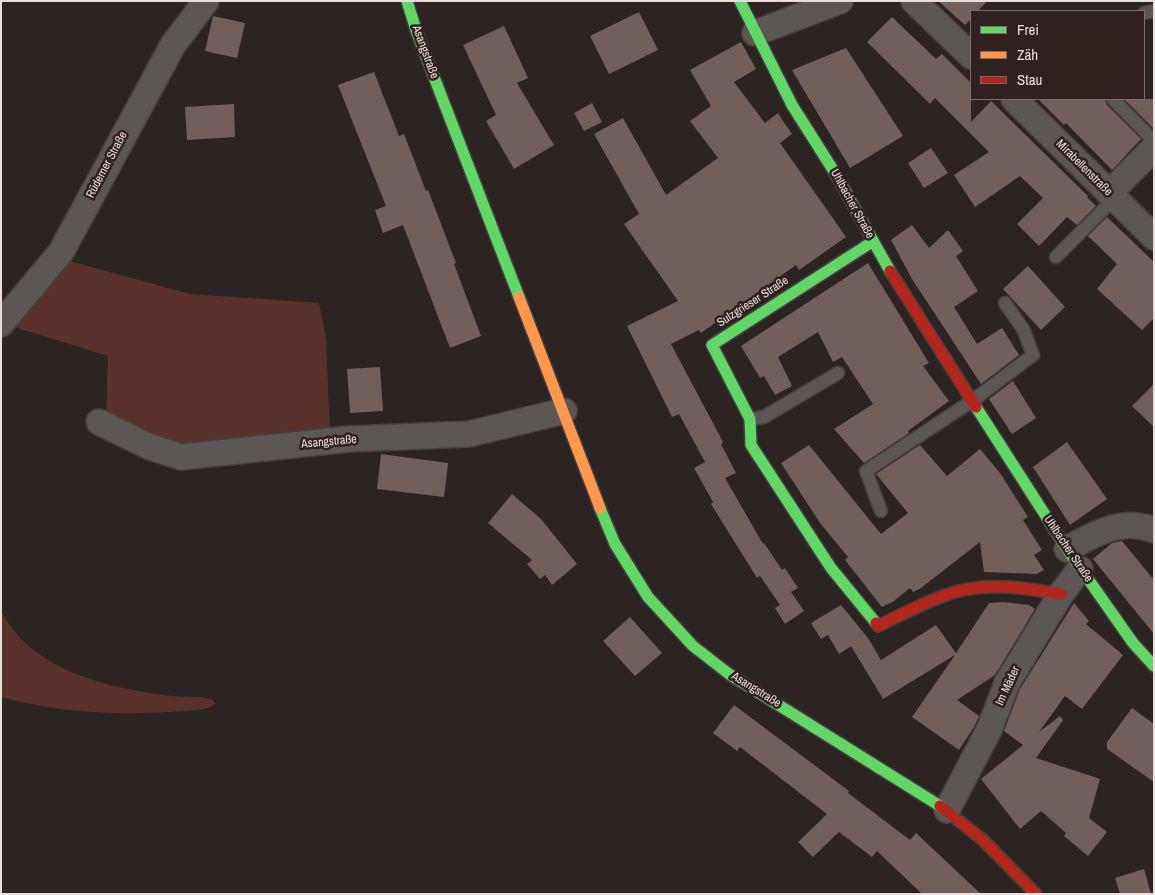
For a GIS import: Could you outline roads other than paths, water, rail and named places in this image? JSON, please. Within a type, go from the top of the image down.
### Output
[{"type":"street","name":"Rüderner Straße","points":[[1,324],[61,252],[167,56],[206,1]]},
{"type":"street","name":"Asangstraße","points":[[407,1],[424,52],[615,544],[648,597],[678,632],[730,674],[947,810],[983,840],[1036,894]]},
{"type":"street","name":"Uhlbacher Straße","points":[[740,1],[792,105],[835,173],[872,242],[1073,559],[1133,643],[1154,666]]},
{"type":"street","points":[[756,33],[840,1]]},
{"type":"street","points":[[914,1],[970,55]]},
{"type":"street","name":"Mirabellenstraße","points":[[1015,100],[1154,237]]},
{"type":"street","points":[[1112,196],[1154,148]]},
{"type":"street","name":"Sulzgrieser Straße","points":[[872,242],[712,345],[750,419],[751,445],[831,568],[878,626],[939,598],[967,590],[1021,587],[1061,594]]},
{"type":"street","name":"Asangstraße","points":[[99,422],[150,447],[181,457],[349,439],[469,434],[564,411]]},
{"type":"street","points":[[1073,559],[1102,530],[1126,524],[1154,530]]},
{"type":"street","name":"Im Mäder","points":[[947,810],[989,730],[1007,683],[1061,594],[1073,559]]},
{"type":"lane","points":[[1114,100],[1154,141]]},
{"type":"lane","points":[[1056,257],[1112,196]]},
{"type":"lane","points":[[881,511],[866,471],[972,401],[1033,356],[1023,328],[1004,303]]},
{"type":"lane","points":[[750,419],[764,417],[838,373]]}]
